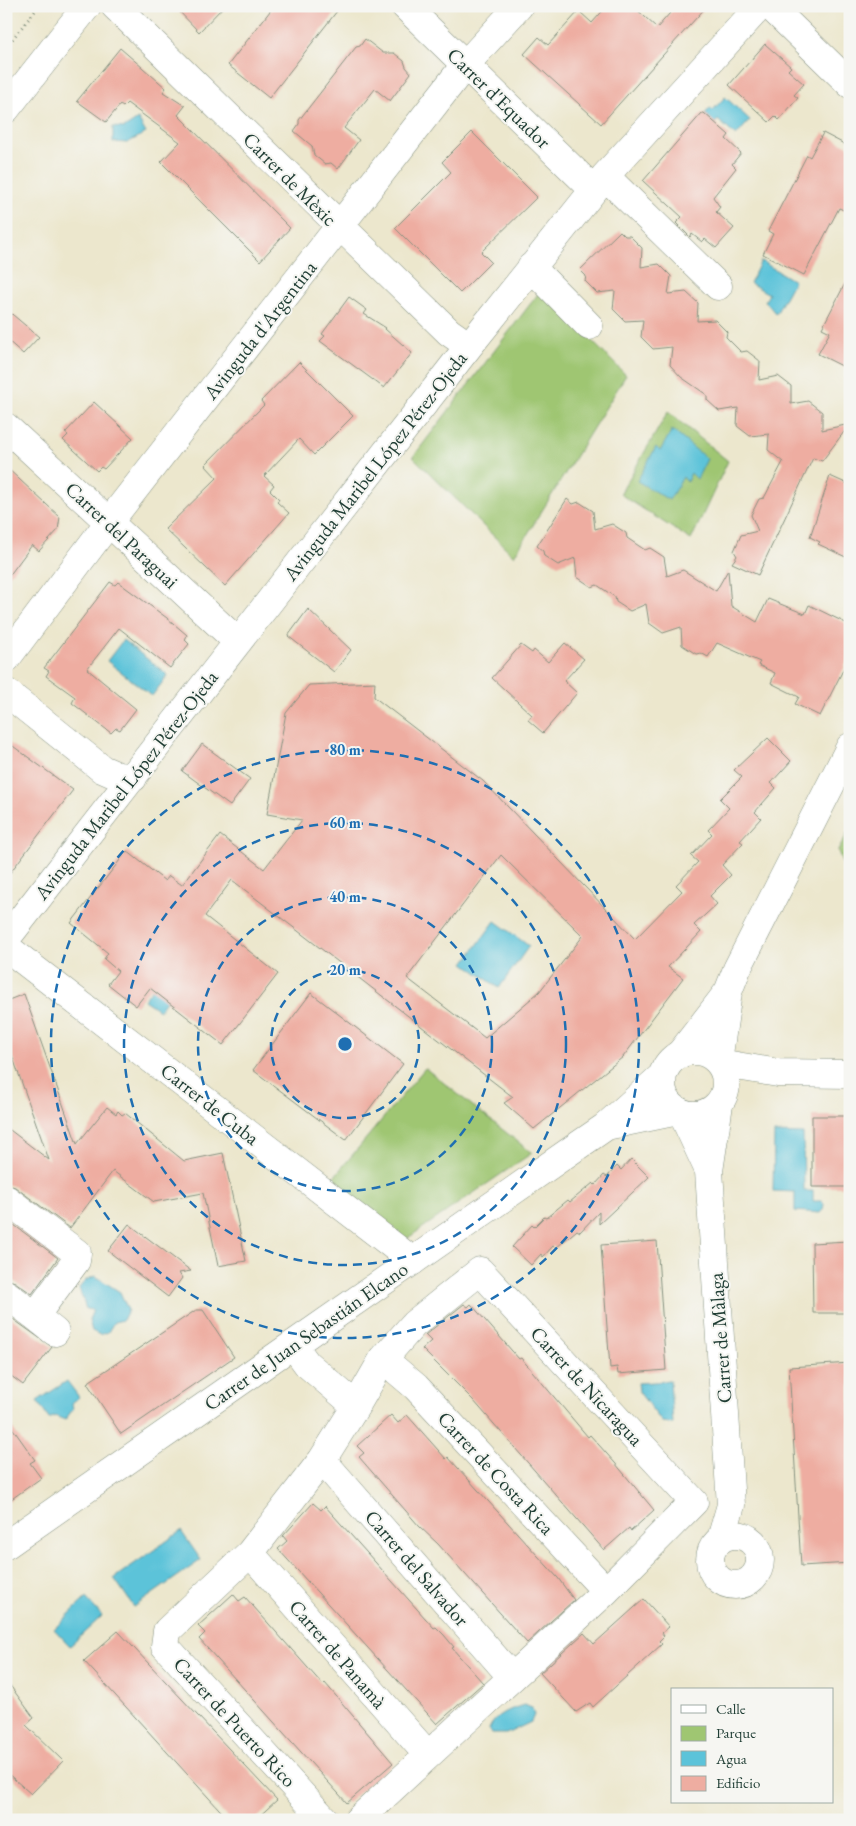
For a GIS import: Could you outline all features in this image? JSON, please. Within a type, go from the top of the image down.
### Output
[{"type":"street","points":[[6,109],[87,6]]},
{"type":"street","name":"Carrer de Mèxic","points":[[116,6],[340,228],[449,332],[469,346]]},
{"type":"street","name":"Carrer d'Equador","points":[[405,6],[465,65],[718,286]]},
{"type":"street","name":"Avinguda d'Argentina","points":[[6,659],[109,522],[340,228],[465,65],[519,6]]},
{"type":"street","name":"Avinguda Maribel López Pérez-Ojeda","points":[[6,939],[531,267],[599,183],[760,6]]},
{"type":"street","points":[[770,6],[850,84]]},
{"type":"street","points":[[531,267],[589,326]]},
{"type":"street","name":"Carrer del Paraguai","points":[[6,427],[238,642]]},
{"type":"street","points":[[6,692],[102,769],[118,776],[133,778]]},
{"type":"street","name":"Carrer de Juan Sebastián Elcano","points":[[6,1545],[605,1126],[672,1065],[728,992],[850,747]]},
{"type":"street","name":"Carrer de Cuba","points":[[6,947],[413,1261]]},
{"type":"street","name":"Carrer de Juan Sebastián Elcano","points":[[719,1062],[728,992]]},
{"type":"street","points":[[778,1073],[722,1099],[711,1110],[702,1114],[680,1112],[665,1096],[662,1085],[672,1065],[690,1051],[700,1052],[719,1062],[778,1073],[850,1074]]},
{"type":"street","points":[[719,1062],[726,1078],[722,1099]]},
{"type":"street","name":"Carrer de Màlaga","points":[[721,1539],[731,1506],[709,1171],[722,1099]]},
{"type":"street","name":"Carrer de Juan Sebastián Elcano","points":[[605,1126],[680,1112]]},
{"type":"street","name":"Carrer de Màlaga","points":[[680,1112],[709,1171]]},
{"type":"street","points":[[6,1199],[77,1253],[76,1261],[45,1324],[6,1294]]},
{"type":"street","name":"Carrer de Nicaragua","points":[[383,1359],[414,1324],[480,1271],[694,1502],[606,1591]]},
{"type":"street","points":[[293,1346],[307,1364],[356,1406]]},
{"type":"street","points":[[250,1553],[322,1460],[383,1359]]},
{"type":"street","name":"Carrer de Costa Rica","points":[[383,1359],[416,1387],[606,1591]]},
{"type":"street","name":"Carrer del Salvador","points":[[322,1460],[511,1676]]},
{"type":"street","name":"Carrer de Màlaga","points":[[731,1506],[753,1542]]},
{"type":"street","points":[[731,1535],[744,1536],[753,1542],[758,1550],[760,1560],[757,1571],[750,1580],[740,1584],[729,1584],[716,1575],[710,1560],[713,1548],[721,1539],[731,1535]]},
{"type":"street","name":"Carrer de Puerto Rico","points":[[250,1553],[167,1631],[164,1646],[325,1820]]},
{"type":"street","name":"Carrer de Panamà","points":[[250,1553],[427,1754]]},
{"type":"street","points":[[358,1820],[511,1676],[606,1591]]},
{"type":"path","points":[[6,47],[39,6]]},
{"type":"green space","points":[[541,290],[626,375],[514,556],[413,457]]},
{"type":"green space","points":[[668,412],[728,461],[691,540],[620,494]]},
{"type":"green space","points":[[850,829],[850,884],[838,851]]},
{"type":"green space","points":[[425,1068],[532,1153],[402,1242],[329,1183]]},
{"type":"water","points":[[725,97],[750,120],[736,136],[718,120],[715,123],[705,114],[710,108],[713,110]]},
{"type":"water","points":[[138,119],[146,133],[127,143],[113,142],[113,127],[124,128]]},
{"type":"water","points":[[761,261],[794,281],[776,314],[765,301],[769,294],[750,283]]},
{"type":"water","points":[[672,430],[707,459],[697,479],[691,473],[687,482],[683,477],[669,500],[637,481],[656,447],[660,451]]},
{"type":"water","points":[[123,640],[168,675],[152,696],[107,661]]},
{"type":"water","points":[[495,921],[529,946],[499,988],[464,963]]},
{"type":"water","points":[[174,959],[188,970],[159,1010],[144,1000]]},
{"type":"water","points":[[774,1133],[803,1134],[804,1191],[813,1191],[813,1201],[821,1201],[824,1204],[823,1210],[820,1213],[795,1211],[795,1192],[773,1191]]},
{"type":"water","points":[[95,1276],[120,1292],[128,1310],[123,1320],[114,1322],[108,1332],[100,1335],[92,1331],[89,1320],[93,1310],[86,1309],[79,1288],[86,1280]]},
{"type":"water","points":[[67,1381],[79,1397],[72,1403],[73,1409],[65,1420],[55,1416],[49,1419],[37,1401]]},
{"type":"water","points":[[670,1381],[673,1424],[662,1422],[639,1392],[638,1383]]},
{"type":"water","points":[[181,1531],[201,1560],[134,1607],[114,1578]]},
{"type":"water","points":[[86,1598],[102,1616],[70,1646],[54,1629]]},
{"type":"water","points":[[524,1705],[532,1708],[534,1715],[531,1722],[506,1734],[492,1734],[489,1729],[499,1716]]},
{"type":"building","points":[[174,6],[224,6],[199,32]]},
{"type":"building","points":[[274,6],[341,6],[269,98],[228,65]]},
{"type":"building","points":[[607,6],[633,6],[657,28],[676,6],[707,6],[601,124],[524,54],[539,37],[548,45],[579,11],[592,23]]},
{"type":"building","points":[[365,39],[383,53],[394,53],[404,61],[411,73],[390,101],[375,89],[344,128],[359,140],[338,169],[331,163],[325,164],[314,155],[312,146],[294,131],[299,124],[299,120],[356,47],[360,46]]},
{"type":"building","points":[[765,44],[791,67],[788,70],[804,84],[794,95],[798,98],[779,120],[775,116],[769,122],[729,85]]},
{"type":"building","points":[[120,48],[166,88],[163,92],[185,106],[178,115],[290,228],[260,261],[161,162],[180,142],[127,103],[123,107],[120,105],[106,122],[77,101]]},
{"type":"building","points":[[702,113],[729,135],[726,139],[741,153],[732,164],[736,168],[713,197],[720,207],[716,212],[734,228],[716,248],[705,239],[702,242],[692,234],[690,237],[676,223],[682,217],[643,181]]},
{"type":"building","points":[[472,132],[537,197],[481,252],[491,262],[460,293],[395,228],[451,172],[442,162]]},
{"type":"building","points":[[823,133],[850,147],[850,213],[839,208],[804,275],[763,254],[773,234],[768,231],[807,155],[810,157]]},
{"type":"building","points":[[620,231],[625,236],[630,236],[642,248],[641,267],[659,264],[671,276],[668,294],[686,292],[698,303],[697,321],[715,320],[727,332],[726,337],[741,352],[747,351],[760,361],[759,380],[778,376],[791,386],[791,404],[808,401],[822,412],[822,430],[850,424],[822,461],[813,458],[758,575],[732,563],[737,556],[734,551],[741,535],[758,531],[751,515],[759,499],[764,498],[783,462],[768,450],[769,434],[750,436],[737,426],[738,408],[719,411],[707,400],[707,395],[681,377],[670,365],[672,347],[653,349],[641,337],[643,320],[625,321],[613,309],[615,291],[597,293],[585,281],[586,276],[580,270]]},
{"type":"building","points":[[850,274],[850,370],[818,354],[830,332],[822,328]]},
{"type":"building","points":[[349,297],[367,310],[364,314],[386,328],[412,353],[384,388],[320,341],[325,336],[322,334]]},
{"type":"building","points":[[6,309],[39,337],[23,354],[6,339]]},
{"type":"building","points":[[299,362],[353,416],[314,455],[299,439],[264,476],[274,485],[270,490],[279,499],[277,502],[289,513],[225,586],[165,529],[217,478],[205,465],[264,405],[261,401]]},
{"type":"building","points":[[94,402],[133,438],[104,469],[101,467],[97,471],[63,440],[68,435],[65,433]]},
{"type":"building","points":[[6,467],[60,517],[58,530],[39,551],[32,545],[6,580]]},
{"type":"building","points":[[830,476],[850,485],[850,559],[818,544],[820,542],[810,537]]},
{"type":"building","points":[[567,499],[573,504],[579,502],[593,511],[595,529],[612,524],[626,533],[627,538],[645,550],[650,548],[664,557],[667,576],[683,570],[716,591],[728,570],[731,606],[757,622],[768,599],[805,614],[809,605],[850,625],[850,656],[820,716],[795,704],[799,697],[771,683],[775,673],[758,665],[760,662],[717,643],[708,657],[701,653],[696,654],[682,645],[681,627],[663,633],[649,623],[646,604],[630,611],[616,602],[615,597],[597,585],[592,587],[577,577],[575,558],[558,565],[544,556],[543,551],[537,546]]},
{"type":"building","points":[[110,582],[115,585],[118,582],[167,618],[187,635],[185,640],[189,644],[170,668],[119,628],[87,669],[136,709],[120,730],[116,728],[111,733],[72,703],[75,697],[46,676],[49,671],[44,668]]},
{"type":"building","points":[[308,609],[351,650],[334,672],[288,636]]},
{"type":"building","points":[[565,643],[584,659],[564,681],[577,693],[543,733],[528,720],[532,715],[492,678],[521,645],[532,653],[534,650],[548,662]]},
{"type":"building","points":[[375,682],[374,697],[483,781],[635,939],[682,891],[676,885],[698,862],[691,856],[712,834],[708,830],[729,808],[720,799],[742,777],[734,770],[768,738],[791,761],[771,783],[776,788],[755,812],[761,818],[740,841],[743,843],[722,865],[731,875],[710,896],[717,904],[694,925],[701,932],[668,967],[683,978],[623,1057],[534,1129],[504,1103],[513,1097],[232,880],[205,916],[278,974],[223,1045],[150,988],[136,1006],[108,984],[118,971],[104,959],[108,953],[71,923],[127,851],[165,881],[169,876],[182,885],[220,835],[264,869],[302,820],[267,814],[286,713],[309,685]],"holes":[[[501,855],[583,936],[539,992],[485,1038],[407,978]]]},
{"type":"building","points":[[6,741],[73,790],[6,878]]},
{"type":"building","points":[[202,744],[250,779],[230,806],[182,771]]},
{"type":"building","points":[[311,993],[403,1064],[346,1140],[253,1070]]},
{"type":"building","points":[[24,994],[77,1144],[107,1107],[116,1114],[118,1111],[122,1115],[125,1113],[184,1161],[223,1153],[246,1261],[218,1266],[203,1193],[154,1202],[113,1171],[70,1228],[15,1187],[6,1184],[6,1127],[49,1160],[6,1038],[6,1001]]},
{"type":"building","points":[[812,1116],[847,1116],[847,1133],[850,1133],[848,1187],[812,1187]]},
{"type":"building","points":[[631,1159],[649,1177],[599,1224],[599,1212],[580,1232],[577,1230],[556,1248],[553,1246],[543,1257],[541,1254],[531,1265],[512,1247],[532,1225],[534,1227],[544,1217],[546,1218],[568,1200],[570,1202],[593,1183],[595,1185],[604,1175],[607,1177],[617,1166],[621,1170]]},
{"type":"building","points":[[6,1219],[58,1258],[32,1294],[15,1282],[6,1279]]},
{"type":"building","points":[[129,1224],[191,1271],[179,1273],[182,1278],[168,1297],[108,1251]]},
{"type":"building","points":[[657,1241],[666,1370],[618,1374],[617,1367],[610,1368],[601,1245]]},
{"type":"building","points":[[848,1241],[849,1313],[813,1313],[812,1243]]},
{"type":"building","points":[[464,1304],[468,1307],[471,1304],[519,1359],[521,1358],[588,1437],[590,1435],[615,1463],[654,1510],[631,1531],[629,1528],[604,1550],[473,1400],[422,1349],[431,1341],[425,1335]]},
{"type":"building","points":[[196,1310],[203,1310],[234,1357],[121,1434],[87,1383]]},
{"type":"building","points":[[6,1314],[52,1347],[23,1385],[6,1372]]},
{"type":"building","points":[[850,1363],[850,1563],[801,1566],[789,1367]]},
{"type":"building","points":[[391,1415],[398,1423],[407,1415],[446,1459],[448,1457],[558,1578],[574,1600],[527,1643],[438,1544],[419,1526],[359,1457],[364,1453],[357,1446]]},
{"type":"building","points":[[6,1419],[35,1460],[30,1463],[41,1478],[6,1503]]},
{"type":"building","points":[[313,1503],[321,1510],[325,1506],[434,1628],[436,1627],[444,1635],[454,1647],[452,1648],[483,1683],[437,1724],[278,1549],[287,1541],[283,1536]]},
{"type":"building","points":[[233,1594],[239,1601],[245,1597],[323,1685],[325,1683],[393,1763],[347,1803],[199,1639],[205,1633],[198,1626]]},
{"type":"building","points":[[644,1599],[669,1627],[662,1633],[664,1636],[659,1641],[662,1644],[593,1707],[590,1703],[576,1712],[540,1673],[584,1633],[594,1644]]},
{"type":"building","points":[[118,1631],[277,1800],[255,1820],[229,1820],[84,1661]]},
{"type":"building","points":[[6,1680],[34,1718],[26,1725],[63,1761],[31,1794],[6,1772]]}]
